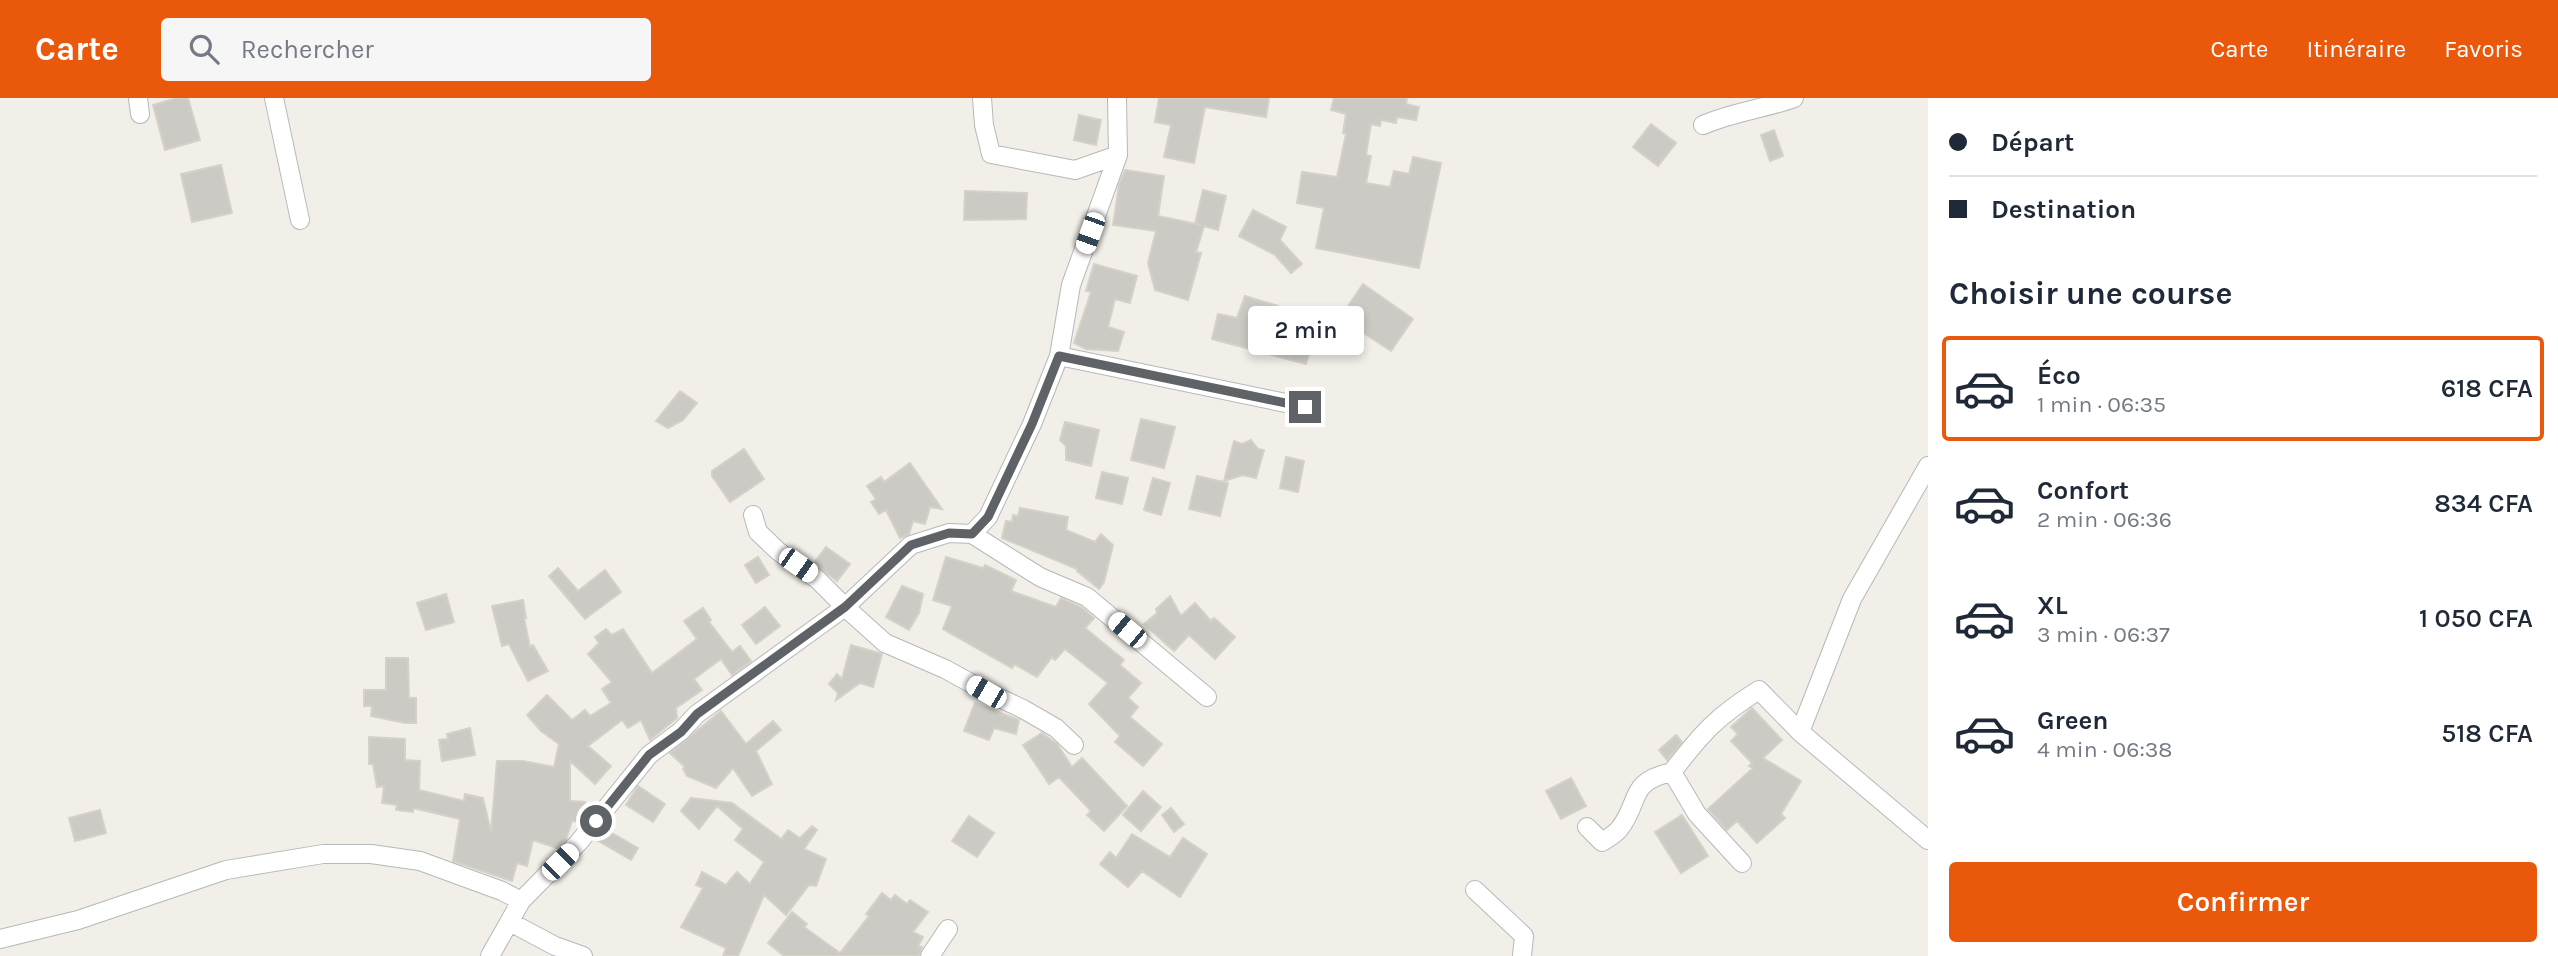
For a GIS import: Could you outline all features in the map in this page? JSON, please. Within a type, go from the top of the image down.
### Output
[{"type":"street","points":[[274,98],[300,220]]},
{"type":"street","points":[[982,98],[984,124],[991,154],[1075,170],[1118,155]]},
{"type":"street","points":[[972,534],[988,517],[1032,424],[1059,356],[1072,285],[1118,155],[1118,98]]},
{"type":"street","points":[[1703,125],[1794,98]]},
{"type":"street","points":[[1059,356],[1305,407]]},
{"type":"street","points":[[1800,732],[1852,599],[1928,466]]},
{"type":"street","points":[[753,514],[758,532],[778,551],[818,580],[885,642],[945,668],[986,692],[1023,709],[1055,728],[1074,745]]},
{"type":"street","points":[[490,956],[521,901],[579,842],[649,755],[681,732],[697,714],[845,607],[911,545],[949,533],[972,534],[1040,577],[1087,597],[1207,697]]},
{"type":"street","points":[[1587,827],[1602,842],[1620,829],[1636,792],[1657,775],[1672,772],[1703,732],[1728,709],[1759,690],[1800,732],[1928,840]]},
{"type":"street","points":[[1672,772],[1697,814],[1742,863]]},
{"type":"street","points":[[0,939],[120,908],[226,870],[323,854],[371,854],[420,861],[502,891],[521,901]]},
{"type":"street","points":[[1475,890],[1524,936],[1522,956]]},
{"type":"street","points":[[510,922],[555,946],[583,956]]},
{"type":"street","points":[[930,956],[948,929]]},
{"type":"building","points":[[177,98],[188,98],[200,140],[165,150],[153,105]]},
{"type":"building","points":[[1159,98],[1269,98],[1266,117],[1205,107],[1194,163],[1164,157],[1171,125],[1155,122]]},
{"type":"building","points":[[1334,98],[1407,98],[1406,104],[1419,107],[1416,120],[1397,117],[1396,123],[1381,120],[1380,126],[1371,124],[1366,155],[1371,156],[1366,183],[1390,187],[1394,171],[1409,174],[1413,157],[1441,163],[1419,268],[1316,248],[1324,208],[1297,203],[1302,172],[1337,177],[1346,134],[1343,133],[1346,114],[1331,110]]},
{"type":"building","points":[[1079,115],[1101,120],[1096,145],[1074,140]]},
{"type":"building","points":[[1651,124],[1676,143],[1658,166],[1633,147]]},
{"type":"building","points":[[1774,130],[1783,156],[1770,161],[1761,135]]},
{"type":"building","points":[[221,165],[232,213],[192,222],[181,174]]},
{"type":"building","points":[[1125,170],[1164,176],[1158,216],[1195,224],[1203,190],[1226,196],[1218,230],[1204,226],[1196,252],[1201,253],[1188,300],[1155,290],[1148,263],[1156,231],[1113,225],[1119,185]]},
{"type":"building","points":[[965,191],[1027,193],[1026,219],[964,220]]},
{"type":"building","points":[[1253,210],[1286,227],[1280,240],[1302,264],[1291,273],[1275,255],[1239,236]]},
{"type":"building","points":[[1094,264],[1137,276],[1130,303],[1115,299],[1108,327],[1124,332],[1118,351],[1086,349],[1074,343],[1091,292],[1086,291]]},
{"type":"building","points":[[1363,284],[1413,319],[1391,351],[1342,319]]},
{"type":"building","points":[[1245,296],[1278,306],[1274,319],[1316,332],[1306,364],[1212,339],[1218,314],[1237,318]]},
{"type":"building","points":[[680,391],[697,403],[683,420],[668,428],[656,421]]},
{"type":"building","points":[[1141,419],[1175,427],[1164,468],[1131,460]]},
{"type":"building","points":[[1065,422],[1099,430],[1091,466],[1066,460],[1066,446],[1060,440]]},
{"type":"building","points":[[1251,440],[1258,449],[1264,450],[1256,478],[1243,475],[1224,481],[1234,441],[1242,444]]},
{"type":"building","points":[[744,449],[764,479],[730,502],[712,476],[712,471]]},
{"type":"building","points":[[1286,457],[1304,461],[1298,492],[1280,488]]},
{"type":"building","points":[[910,463],[942,509],[930,507],[925,524],[913,521],[909,534],[900,538],[886,510],[879,514],[871,502],[876,499],[867,486],[881,477],[884,482]]},
{"type":"building","points":[[1102,472],[1128,478],[1122,504],[1096,498]]},
{"type":"building","points":[[1197,476],[1228,483],[1220,516],[1189,509]]},
{"type":"building","points":[[1153,478],[1170,483],[1161,515],[1144,510]]},
{"type":"building","points":[[1020,508],[1068,517],[1066,530],[1095,542],[1101,534],[1113,545],[1104,582],[1099,589],[1077,569],[1002,538],[1006,521],[1012,522],[1013,515],[1018,516]]},
{"type":"building","points":[[826,547],[850,564],[837,581],[814,563]]},
{"type":"building","points":[[758,557],[769,575],[756,583],[745,565]]},
{"type":"building","points":[[946,557],[983,568],[985,565],[1016,580],[1011,591],[1056,607],[1061,598],[1081,607],[1094,618],[1085,628],[1124,660],[1120,665],[1141,683],[1128,698],[1138,707],[1130,717],[1162,744],[1143,766],[1115,742],[1120,736],[1089,704],[1108,683],[1065,649],[1055,660],[1052,657],[1037,677],[1014,664],[1012,668],[943,629],[952,606],[933,600]]},
{"type":"building","points":[[558,568],[578,591],[605,570],[621,592],[585,619],[549,576]]},
{"type":"building","points":[[902,586],[923,594],[919,613],[909,630],[886,617]]},
{"type":"building","points":[[446,594],[454,622],[426,630],[417,603]]},
{"type":"building","points":[[1170,596],[1181,616],[1195,603],[1211,621],[1214,618],[1235,637],[1215,659],[1189,635],[1174,651],[1144,624]]},
{"type":"building","points":[[523,600],[530,647],[533,645],[548,671],[528,681],[509,644],[502,646],[492,606]]},
{"type":"building","points":[[765,607],[780,626],[756,644],[742,625]]},
{"type":"building","points":[[703,608],[711,620],[709,622],[732,652],[740,646],[751,661],[732,675],[721,659],[694,679],[702,690],[676,708],[677,718],[650,740],[641,720],[628,728],[622,720],[588,746],[611,766],[595,784],[570,761],[570,801],[585,802],[584,817],[580,822],[572,821],[566,839],[557,848],[533,840],[527,866],[517,863],[512,881],[453,861],[460,819],[413,808],[413,812],[396,810],[397,805],[382,803],[384,786],[377,787],[373,764],[369,764],[369,737],[405,739],[405,760],[420,761],[419,790],[464,801],[465,794],[483,798],[491,832],[497,761],[523,761],[554,767],[559,744],[541,731],[527,715],[547,695],[572,720],[585,710],[590,716],[611,703],[602,689],[612,682],[588,654],[599,643],[595,637],[606,629],[612,635],[623,629],[652,673],[697,639],[684,621]]},
{"type":"building","points":[[851,645],[882,654],[873,687],[860,683],[836,700],[838,693],[829,684],[837,674],[842,679]]},
{"type":"building","points":[[386,658],[408,658],[409,698],[416,698],[416,723],[371,716],[372,706],[364,706],[364,690],[386,690]]},
{"type":"building","points":[[975,703],[1019,720],[1016,734],[994,728],[989,740],[964,731]]},
{"type":"building","points":[[1752,708],[1782,740],[1763,758],[1801,781],[1781,814],[1785,818],[1757,843],[1737,821],[1727,830],[1708,809],[1753,768],[1749,766],[1752,763],[1731,741],[1738,734],[1731,727]]},
{"type":"building","points":[[721,711],[746,744],[773,721],[781,730],[756,751],[772,784],[752,796],[733,768],[716,788],[687,776],[683,769],[685,767],[670,753]]},
{"type":"building","points":[[470,728],[475,755],[442,761],[439,740],[448,739],[447,734]]},
{"type":"building","points":[[1042,733],[1057,744],[1072,767],[1082,758],[1127,806],[1104,831],[1087,815],[1091,811],[1059,777],[1049,784],[1023,745]]},
{"type":"building","points":[[1676,735],[1682,742],[1667,760],[1659,750]]},
{"type":"building","points":[[1571,778],[1586,806],[1561,819],[1546,791]]},
{"type":"building","points":[[638,786],[665,804],[653,822],[626,805]]},
{"type":"building","points":[[1143,791],[1161,807],[1141,831],[1123,815]]},
{"type":"building","points":[[691,798],[732,803],[784,841],[782,838],[788,830],[800,838],[812,826],[817,830],[804,849],[826,859],[816,886],[809,885],[786,915],[764,895],[738,956],[723,956],[726,948],[681,927],[703,888],[696,885],[702,872],[726,885],[737,872],[750,884],[764,862],[735,840],[743,829],[717,806],[699,829],[681,811]]},
{"type":"building","points":[[1171,808],[1184,824],[1174,832],[1162,815]]},
{"type":"building","points":[[100,810],[106,833],[75,841],[69,818]]},
{"type":"building","points":[[1682,815],[1708,856],[1681,873],[1655,832]]},
{"type":"building","points":[[969,816],[994,833],[977,857],[952,841]]},
{"type":"building","points":[[605,829],[638,848],[631,860],[598,841]]},
{"type":"building","points":[[1132,834],[1170,857],[1183,838],[1207,854],[1180,897],[1142,871],[1128,887],[1100,864],[1110,852],[1116,858]]},
{"type":"building","points":[[882,893],[891,900],[895,895],[907,904],[910,900],[928,912],[913,932],[923,937],[918,946],[922,947],[919,956],[784,956],[768,943],[792,912],[807,924],[804,927],[840,953],[869,916],[866,914]]},
{"type":"route","points":[[596,821],[649,755],[681,732],[697,714],[845,607],[911,545],[949,533],[972,534],[988,517],[1032,424],[1059,356],[1305,407]]}]
